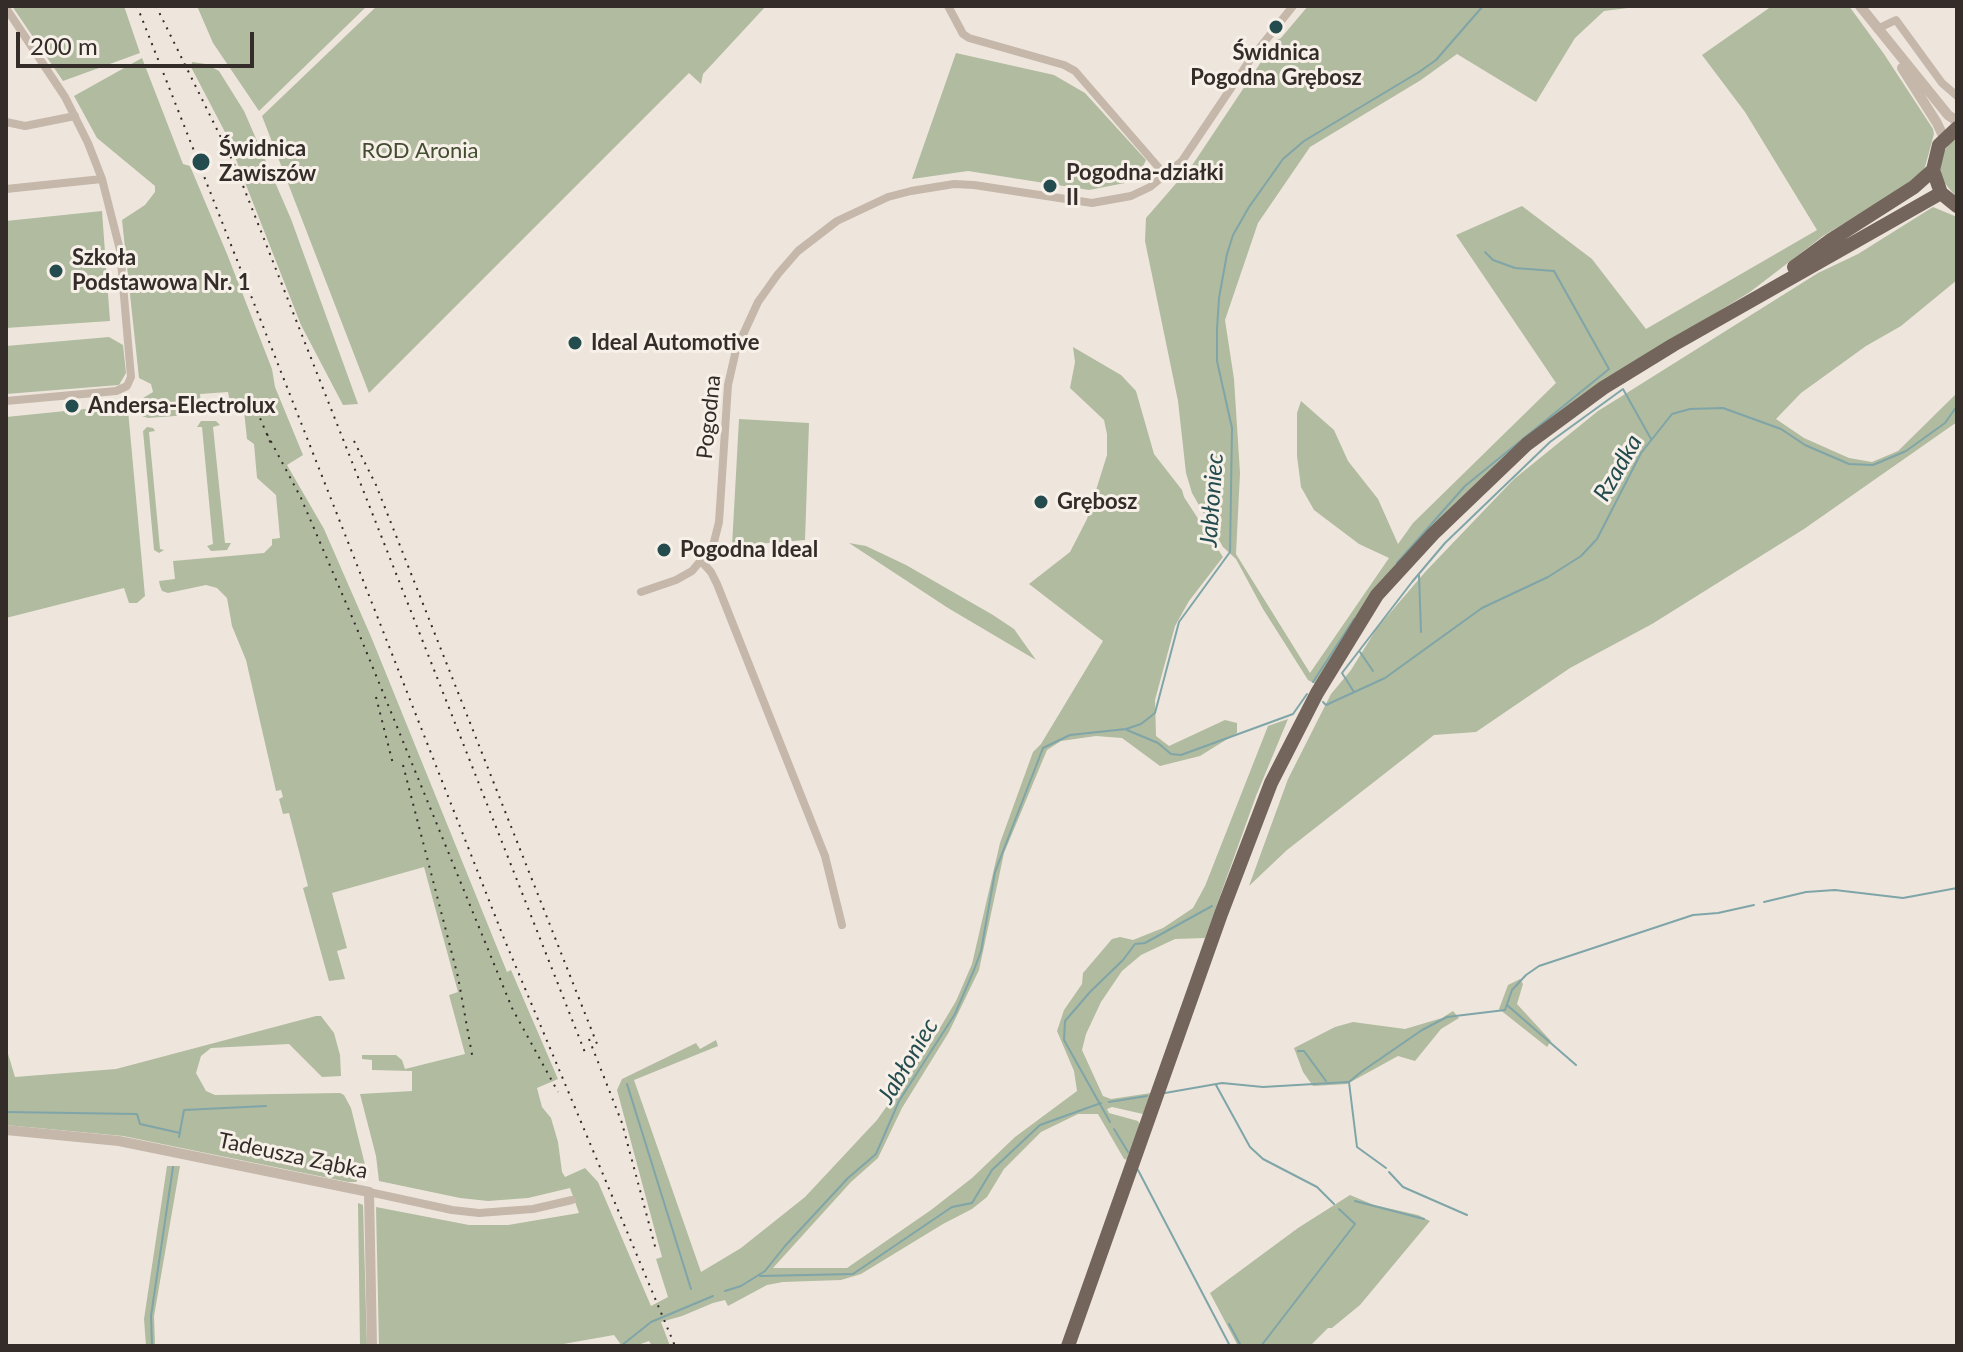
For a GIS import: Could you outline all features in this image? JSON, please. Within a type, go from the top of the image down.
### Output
[{"type":"main road","points":[[1957,128],[1944,138],[1936,153],[1933,170],[1941,193],[1957,206]]},
{"type":"main road","points":[[1760,295],[1811,253],[1914,187],[1933,170]]},
{"type":"main road","points":[[1068,1346],[1221,914],[1271,783],[1317,693],[1377,595],[1433,534],[1527,444],[1615,381],[1941,193]]},
{"type":"street","points":[[948,6],[963,34],[969,38],[1064,65],[1075,71],[1166,176]]},
{"type":"street","name":"Pogodna","points":[[702,562],[713,546],[719,522],[728,385],[736,350],[746,324],[778,274],[817,235],[837,221],[888,197],[923,188],[999,187],[1070,202],[1092,203],[1131,196],[1166,176],[1182,161],[1250,60],[1293,6]]},
{"type":"street","points":[[1860,6],[1948,115],[1957,121]]},
{"type":"street","points":[[6,8],[65,97],[102,179],[120,250],[131,377],[122,389],[6,401]]},
{"type":"street","points":[[1877,29],[1896,20],[1942,83],[1957,96]]},
{"type":"street","points":[[1877,29],[1944,138]]},
{"type":"street","points":[[6,122],[25,126],[75,116]]},
{"type":"street","points":[[6,189],[102,179]]},
{"type":"street","points":[[641,592],[676,580],[702,562],[711,572],[825,856],[842,925]]},
{"type":"street","name":"Tadeusza Ząbka","points":[[6,1130],[119,1141],[452,1210],[479,1213],[533,1209],[572,1200]]},
{"type":"street","points":[[369,1192],[372,1346]]},
{"type":"green space","points":[[12,6],[124,6],[140,53],[63,81]]},
{"type":"green space","points":[[197,6],[367,6],[259,111],[213,43]]},
{"type":"green space","name":"ROD Aronia","points":[[377,6],[766,6],[703,74],[701,84],[689,73],[369,393],[262,116]]},
{"type":"green space","points":[[1308,6],[1644,6],[1604,11],[1575,38],[1536,102],[1457,54],[1421,80],[1310,147],[1258,223],[1225,320],[1234,379],[1240,473],[1236,554],[1310,673],[1389,558],[1359,544],[1314,510],[1301,487],[1297,413],[1301,401],[1334,430],[1348,461],[1378,499],[1398,544],[1413,523],[1556,383],[1456,235],[1522,206],[1592,259],[1646,329],[1817,230],[1745,112],[1702,55],[1772,6],[1849,6],[1884,54],[1934,134],[1925,167],[1918,178],[1823,236],[1750,292],[1602,383],[1388,577],[1317,685],[1308,680],[1236,559],[1223,547],[1192,493],[1186,473],[1178,401],[1145,241],[1146,218],[1193,164],[1275,41]]},
{"type":"green space","points":[[956,53],[1054,75],[1085,93],[1146,160],[1139,175],[1125,183],[1089,190],[968,171],[912,179]]},
{"type":"green space","points":[[142,58],[183,164],[190,166],[227,254],[303,455],[287,465],[324,529],[507,972],[511,970],[558,1079],[537,1088],[542,1107],[551,1118],[562,1172],[565,1177],[585,1168],[598,1182],[651,1306],[668,1297],[656,1259],[662,1257],[617,1090],[622,1079],[696,1043],[700,1049],[716,1040],[718,1046],[634,1080],[701,1272],[741,1248],[805,1197],[877,1120],[928,1048],[956,1001],[972,964],[1000,843],[1033,752],[1041,744],[1103,641],[1029,584],[1070,552],[1087,519],[1107,455],[1104,420],[1070,388],[1075,362],[1073,347],[1121,375],[1136,391],[1154,454],[1182,490],[1223,557],[1189,601],[1175,626],[1155,700],[1156,736],[1169,746],[1225,720],[1237,723],[1237,733],[1200,756],[1160,766],[1122,738],[1096,736],[1061,741],[1047,750],[1004,853],[979,970],[949,1032],[902,1108],[878,1158],[851,1182],[773,1268],[847,1268],[931,1210],[972,1178],[1015,1137],[1077,1091],[1074,1071],[1057,1031],[1064,1010],[1082,984],[1083,973],[1112,939],[1133,940],[1163,928],[1193,908],[1205,886],[1268,726],[1288,719],[1256,796],[1205,938],[1175,939],[1141,955],[1122,971],[1101,1002],[1086,1034],[1082,1050],[1103,1096],[1111,1099],[1151,1093],[1143,1114],[1112,1107],[1107,1109],[1109,1113],[1138,1121],[1140,1125],[1128,1160],[1124,1159],[1098,1114],[1078,1114],[1041,1132],[1004,1169],[987,1197],[972,1209],[861,1274],[841,1280],[767,1285],[728,1306],[725,1300],[661,1322],[670,1346],[652,1346],[649,1341],[622,1346],[614,1335],[552,1346],[379,1346],[376,1207],[469,1225],[508,1225],[579,1213],[570,1188],[528,1198],[488,1201],[379,1181],[376,1156],[360,1094],[412,1091],[412,1071],[372,1070],[372,1060],[362,1059],[362,1055],[396,1055],[405,1069],[465,1054],[449,995],[458,992],[424,867],[332,893],[347,948],[337,951],[345,979],[329,981],[303,888],[308,886],[289,813],[283,814],[279,799],[283,797],[281,790],[276,791],[246,660],[232,626],[227,598],[217,588],[206,585],[168,593],[162,591],[160,586],[159,581],[175,579],[173,561],[264,553],[272,545],[272,539],[280,538],[276,495],[257,478],[254,444],[247,439],[244,411],[232,412],[228,392],[200,394],[202,414],[142,416],[143,398],[153,392],[151,384],[139,378],[122,220],[145,205],[155,192],[155,186],[97,138],[74,96]]},
{"type":"green space","points":[[192,62],[206,64],[219,71],[244,111],[291,219],[358,404],[343,405],[301,325],[226,134],[191,67]]},
{"type":"green space","points":[[1957,135],[1957,198],[1943,181],[1940,169],[1944,151]]},
{"type":"green space","points":[[1933,207],[1957,217],[1957,280],[1901,326],[1866,346],[1801,393],[1776,419],[1804,438],[1849,458],[1872,462],[1898,451],[1957,393],[1957,422],[1804,529],[1652,624],[1570,668],[1476,732],[1434,735],[1287,850],[1249,886],[1288,779],[1331,694],[1351,670],[1377,628],[1426,571],[1514,479],[1598,411],[1818,273],[1858,254]]},
{"type":"green space","name":"Szkoła Podstawowa Nr. 1","points":[[102,211],[110,321],[6,328],[6,221]]},
{"type":"green space","points":[[109,337],[123,345],[126,373],[119,385],[6,394],[6,346]]},
{"type":"green space","points":[[115,406],[115,412],[128,410],[145,596],[137,603],[129,603],[124,588],[6,618],[6,417]]},
{"type":"green space","points":[[739,419],[809,423],[805,540],[732,546]]},
{"type":"green space","points":[[201,421],[216,421],[220,425],[213,427],[225,543],[231,543],[227,550],[211,551],[207,546],[213,544],[202,427],[197,427]]},
{"type":"green space","points":[[147,427],[155,431],[149,432],[160,549],[164,550],[159,553],[154,550],[143,431]]},
{"type":"green space","points":[[849,543],[866,546],[906,565],[993,615],[1014,629],[1036,660],[948,608]]},
{"type":"green space","points":[[1520,979],[1523,984],[1517,1004],[1551,1041],[1547,1047],[1499,1009],[1508,985]]},
{"type":"green space","points":[[1453,1011],[1459,1018],[1441,1029],[1415,1061],[1398,1056],[1347,1084],[1313,1086],[1303,1072],[1294,1048],[1335,1027],[1353,1022],[1405,1029],[1442,1018]]},
{"type":"green space","points":[[321,1016],[334,1033],[341,1076],[322,1077],[289,1044],[211,1048],[201,1056],[196,1073],[206,1091],[215,1095],[344,1095],[351,1108],[365,1165],[365,1171],[356,1182],[123,1136],[6,1125],[6,1047],[15,1077],[116,1069]]},
{"type":"green space","points":[[167,1166],[180,1166],[154,1316],[155,1346],[146,1346],[144,1319]]},
{"type":"green space","points":[[1350,1195],[1430,1221],[1360,1305],[1328,1328],[1310,1346],[1238,1346],[1210,1293],[1298,1228]]},
{"type":"green space","points":[[358,1203],[363,1205],[367,1346],[360,1346]]},
{"type":"waterway","name":"Jabłoniec","points":[[725,1291],[741,1286],[765,1271],[848,1178],[876,1154],[899,1101],[955,1014],[974,970],[981,951],[995,872],[1043,748],[1070,735],[1126,729],[1141,724],[1155,713],[1179,622],[1230,552],[1232,428],[1217,361],[1217,329],[1227,254],[1233,235],[1249,207],[1283,159],[1304,141],[1436,60],[1483,6]]},
{"type":"waterway","points":[[1397,563],[1465,486],[1609,369],[1554,271],[1515,268],[1493,260],[1485,252]]},
{"type":"waterway","points":[[1354,692],[1342,673],[1412,582],[1445,543],[1550,442],[1623,389],[1651,439]]},
{"type":"waterway","name":"Rzadka","points":[[1323,702],[1326,705],[1385,678],[1482,608],[1548,577],[1581,556],[1597,539],[1641,453],[1672,414],[1690,409],[1723,408],[1781,429],[1805,445],[1849,464],[1873,465],[1906,451],[1945,423],[1957,406]]},
{"type":"waterway","points":[[1419,575],[1421,632]]},
{"type":"waterway","points":[[1313,682],[1354,619]]},
{"type":"waterway","points":[[1360,652],[1373,671]]},
{"type":"waterway","name":"Rzadka","points":[[1127,730],[1158,743],[1171,754],[1181,755],[1293,714],[1307,694]]},
{"type":"waterway","points":[[1764,902],[1806,892],[1835,890],[1903,898],[1957,888]]},
{"type":"waterway","points":[[1386,1168],[1357,1147],[1349,1082],[1361,1072],[1422,1030],[1447,1017],[1505,1010],[1512,990],[1539,966],[1693,915],[1754,905]]},
{"type":"waterway","points":[[1110,1122],[1064,1040],[1065,1021],[1135,944],[1145,943],[1212,906]]},
{"type":"waterway","points":[[1507,1005],[1576,1065]]},
{"type":"waterway","points":[[1298,1051],[1304,1051],[1326,1081]]},
{"type":"waterway","points":[[1165,1093],[1222,1083],[1263,1087],[1348,1082]]},
{"type":"waterway","points":[[627,1084],[691,1289]]},
{"type":"waterway","points":[[1216,1085],[1250,1147],[1263,1159],[1317,1187],[1334,1204]]},
{"type":"waterway","points":[[1109,1102],[1147,1096]]},
{"type":"waterway","points":[[760,1276],[853,1274],[952,1207],[972,1203],[992,1170],[1040,1125],[1101,1103]]},
{"type":"waterway","points":[[179,1137],[184,1110],[266,1106]]},
{"type":"waterway","points":[[6,1112],[137,1114],[140,1124],[180,1133]]},
{"type":"waterway","points":[[1114,1129],[1128,1152]]},
{"type":"waterway","points":[[152,1346],[151,1316],[173,1167]]},
{"type":"waterway","points":[[1138,1170],[1230,1346]]},
{"type":"waterway","points":[[1389,1172],[1403,1187],[1467,1215]]},
{"type":"waterway","points":[[1355,1201],[1424,1219]]},
{"type":"waterway","points":[[1261,1346],[1355,1224],[1339,1209]]},
{"type":"waterway","name":"Jabłoniec","points":[[621,1346],[651,1322],[713,1296]]},
{"type":"waterway","points":[[1229,1324],[1241,1346]]},
{"type":"railway","points":[[137,6],[503,936],[675,1346]]},
{"type":"railway","points":[[156,6],[236,168],[586,1055]]},
{"type":"railway","points":[[257,411],[271,444]]},
{"type":"railway","points":[[267,434],[301,498],[355,624],[512,1008],[558,1092]]},
{"type":"railway","points":[[354,441],[376,485],[599,1049]]},
{"type":"railway","points":[[376,697],[393,764]]},
{"type":"railway","points":[[403,765],[458,977],[473,1060]]},
{"type":"railway","points":[[589,1039],[622,1123],[656,1250]]},
{"type":"place","name":"Świdnica Pogodna Grębosz","points":[[1276,27]]},
{"type":"place","name":"Świdnica Zawiszów","points":[[201,162]]},
{"type":"place","name":"Pogodna-działki II","points":[[1050,186]]},
{"type":"place","name":"Szkoła Podstawowa Nr. 1","points":[[56,271]]},
{"type":"place","name":"Ideal Automotive","points":[[575,343]]},
{"type":"place","name":"Andersa-Electrolux","points":[[72,406]]},
{"type":"place","name":"Grębosz","points":[[1041,502]]},
{"type":"place","name":"Pogodna Ideal","points":[[664,550]]}]
